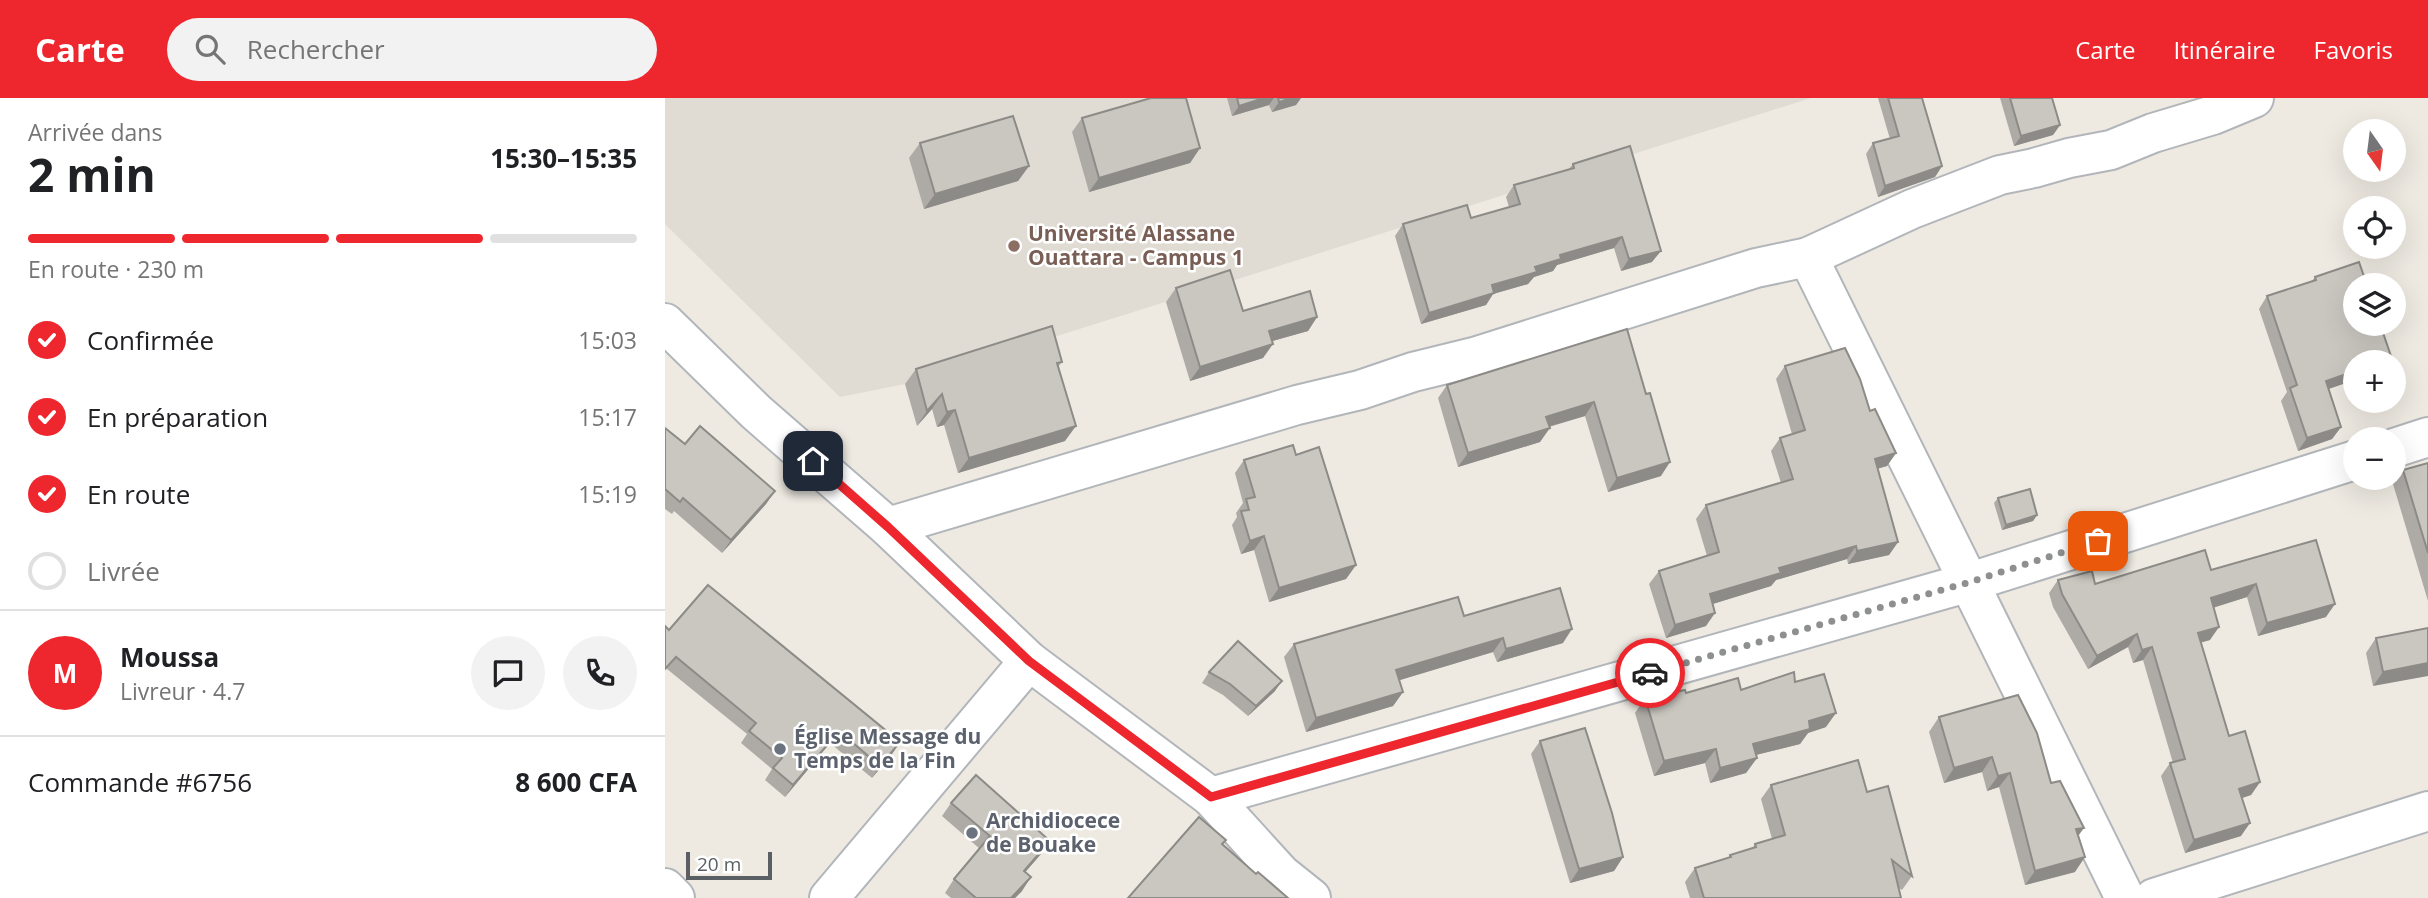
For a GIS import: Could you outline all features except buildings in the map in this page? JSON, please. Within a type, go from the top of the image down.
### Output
[{"type":"street","points":[[888,527],[1284,409],[1474,357],[1756,268],[1808,257],[1912,209],[2000,175],[2111,150],[2254,98]]},
{"type":"street","points":[[1808,257],[2125,898]]},
{"type":"street","points":[[665,323],[756,412],[888,527],[1029,661],[1211,797],[1281,874],[1311,898]]},
{"type":"street","points":[[2406,444],[2428,437]]},
{"type":"street","points":[[1211,797],[1970,582],[2343,464]]},
{"type":"street","points":[[829,898],[1029,661]]},
{"type":"street","points":[[2154,898],[2428,811]]},
{"type":"street","points":[[665,888],[675,898]]},
{"type":"shaded area","name":"Université Alassane Ouattara - Campus 1","points":[[665,98],[1811,98],[905,384],[840,397],[665,224]]},
{"type":"way so far","points":[[1650,673],[1970,582],[2098,541]]},
{"type":"place","name":"Université Alassane Ouattara - Campus 1","points":[[1014,246]]},
{"type":"place","name":"Église Message du Temps de la Fin","points":[[780,749]]},
{"type":"place","name":"Archidiocece de Bouake","points":[[972,833]]},
{"type":"route","points":[[813,461],[888,527],[1029,661],[1211,797],[1650,673]]}]
